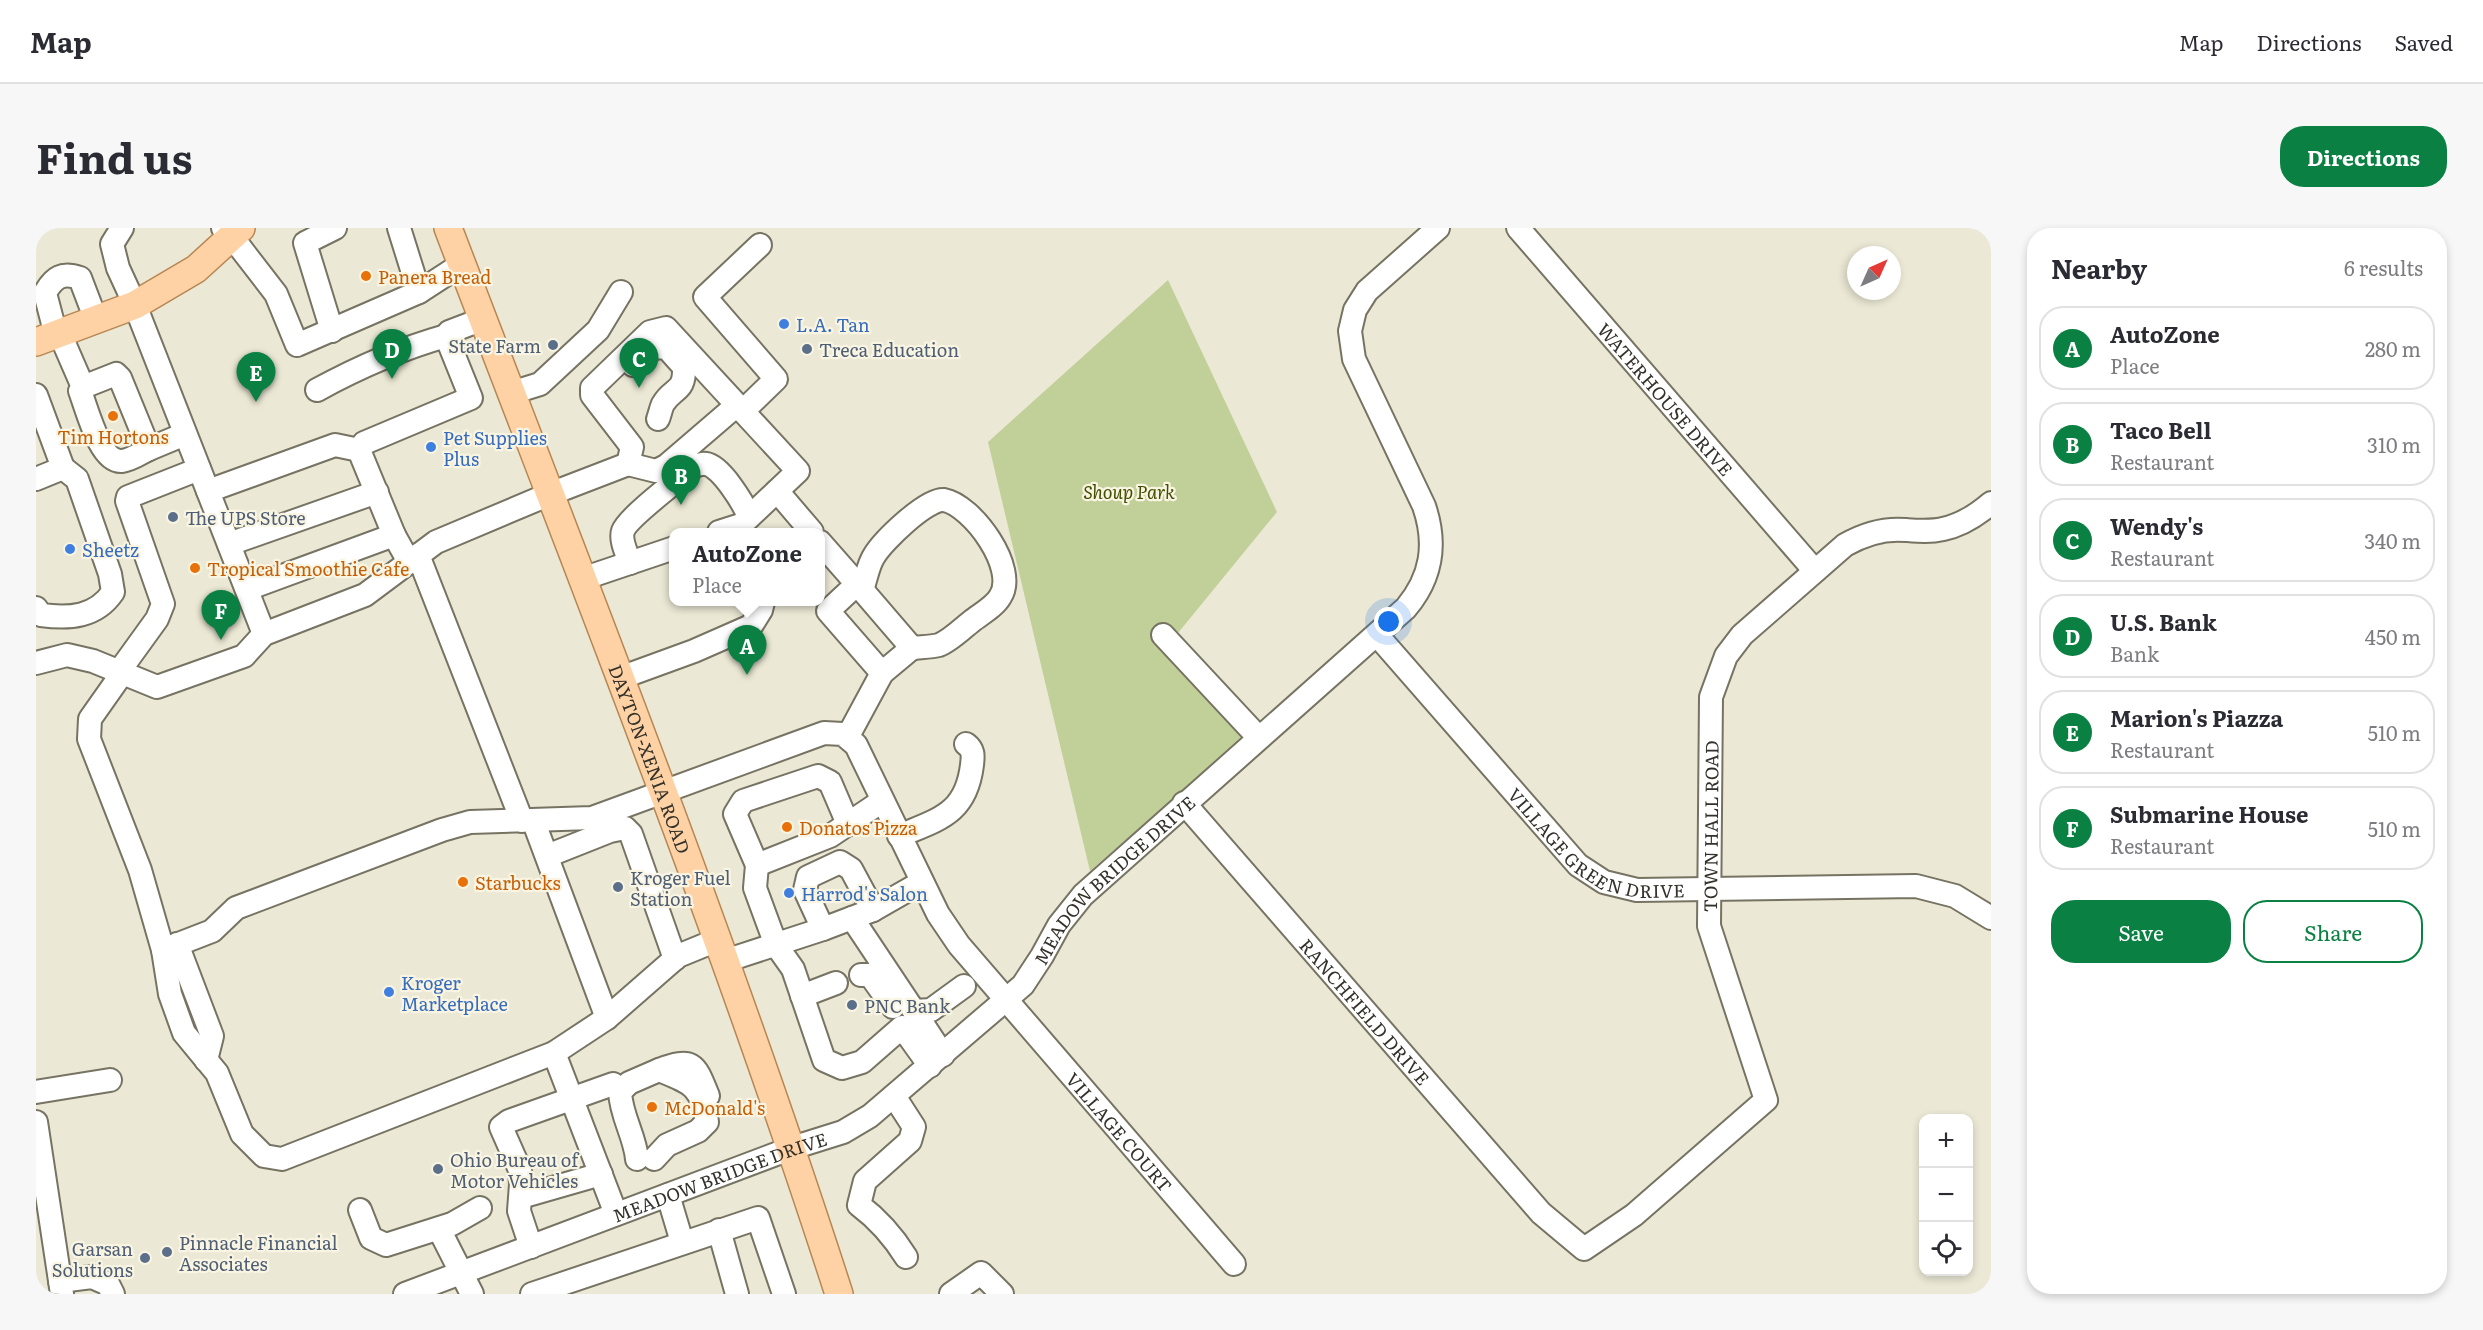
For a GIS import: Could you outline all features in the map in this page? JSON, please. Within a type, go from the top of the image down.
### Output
[{"type":"main road","name":"DAYTON-XENIA ROAD","points":[[448,228],[664,793],[792,1148],[839,1294]]},
{"type":"main road","points":[[65,332],[135,305],[196,269],[232,231]]},
{"type":"street","points":[[122,228],[112,244],[118,268],[135,305],[264,634]]},
{"type":"street","points":[[332,331],[305,243],[335,228]]},
{"type":"street","points":[[399,228],[419,292]]},
{"type":"street","name":"MEADOW BRIDGE DRIVE","points":[[405,1294],[792,1148],[843,1132],[870,1116],[1006,1001],[1031,974],[1062,919],[1083,895],[1406,608],[1419,590],[1430,565],[1431,532],[1424,506],[1354,359],[1350,331],[1355,310],[1366,291],[1438,228]]},
{"type":"street","name":"WATERHOUSE DRIVE","points":[[1518,228],[1815,571]]},
{"type":"street","points":[[232,231],[276,294],[297,345],[419,292],[462,264]]},
{"type":"street","points":[[595,388],[630,451],[656,471],[666,466],[776,379],[705,297],[760,245]]},
{"type":"street","points":[[512,393],[540,384],[598,330],[621,292]]},
{"type":"street","points":[[318,390],[354,370],[403,348],[446,336],[449,332],[483,319]]},
{"type":"street","points":[[595,388],[650,332],[666,328],[798,471],[741,525],[732,528]]},
{"type":"street","points":[[65,332],[85,363],[88,385]]},
{"type":"street","points":[[359,450],[364,442],[471,398],[446,336]]},
{"type":"street","points":[[595,388],[617,380],[655,347],[667,348],[684,367],[685,380],[680,389],[664,403],[658,419]]},
{"type":"street","points":[[148,449],[120,378],[116,374],[88,385],[80,392],[104,452],[115,460],[122,460],[185,434]]},
{"type":"street","points":[[36,663],[67,655],[93,661],[119,674],[157,687],[244,656],[264,634],[365,595],[436,542],[550,494],[630,451],[658,419],[709,375]]},
{"type":"street","points":[[36,395],[63,468],[77,479],[110,574],[113,592],[103,606],[67,619],[41,615],[36,608]]},
{"type":"street","points":[[208,491],[335,445],[359,450]]},
{"type":"street","points":[[359,450],[393,535],[414,559],[528,820],[547,856],[607,1018]]},
{"type":"street","points":[[630,562],[623,537],[624,529],[645,507],[696,465],[705,463],[712,466],[743,501],[749,517]]},
{"type":"street","points":[[36,479],[63,468]]},
{"type":"street","points":[[199,469],[128,498],[127,501],[163,604],[157,619],[90,719],[89,739],[170,947],[212,1036],[206,1060],[217,1073],[242,1134],[264,1156],[282,1159],[554,1053],[607,1018],[675,959],[721,950],[776,945],[873,910],[922,882]]},
{"type":"street","points":[[777,491],[809,528]]},
{"type":"street","points":[[229,544],[377,492]]},
{"type":"street","points":[[170,947],[212,931],[236,908],[442,830],[470,822],[592,819],[824,733],[838,732],[848,736],[882,673],[912,648],[940,644],[1001,597],[1004,584],[1002,562],[989,539],[969,513],[958,504],[941,500],[925,506],[889,538],[873,556],[859,587],[828,611],[882,673]]},
{"type":"street","name":"TOWN HALL ROAD","points":[[1546,1218],[1584,1249],[1634,1215],[1766,1100],[1709,926],[1711,698],[1726,656],[1738,640],[1845,545],[1868,534],[1893,529],[1921,532],[1942,530],[1974,517],[1991,503]]},
{"type":"street","points":[[247,590],[393,535]]},
{"type":"street","points":[[825,548],[912,648]]},
{"type":"street","points":[[582,579],[669,550]]},
{"type":"street","points":[[620,678],[694,651],[751,626],[762,606]]},
{"type":"street","points":[[1163,635],[1259,738]]},
{"type":"street","name":"VILLAGE GREEN DRIVE","points":[[1377,635],[1585,872],[1604,882],[1627,889],[1917,886],[1955,896],[1990,915]]},
{"type":"street","name":"VILLAGE COURT","points":[[848,736],[856,745],[938,914],[959,945],[1234,1263]]},
{"type":"street","points":[[899,836],[944,817],[961,802],[970,778],[974,756],[966,744]]},
{"type":"street","points":[[764,755],[776,790]]},
{"type":"street","points":[[848,824],[830,782],[818,776],[743,801],[735,814],[757,865],[755,888],[776,945],[793,969],[824,1060],[842,1068],[862,1062],[908,1019],[931,1010],[964,986]]},
{"type":"street","points":[[757,865],[830,836],[882,801]]},
{"type":"street","name":"RANCHFIELD DRIVE","points":[[1184,803],[1546,1218]]},
{"type":"street","points":[[547,856],[610,831],[625,828],[631,834],[675,959]]},
{"type":"street","points":[[823,929],[805,890],[808,877],[840,862],[851,869],[873,910]]},
{"type":"street","points":[[852,918],[908,1019],[936,1060]]},
{"type":"street","points":[[861,975],[870,975],[896,1010],[908,1019]]},
{"type":"street","points":[[802,996],[836,983]]},
{"type":"street","points":[[554,1053],[616,1214]]},
{"type":"street","points":[[659,1071],[688,1082],[697,1088],[705,1107],[707,1122],[698,1131],[667,1145],[646,1159],[636,1146],[620,1104],[620,1092],[628,1083],[659,1071]]},
{"type":"street","points":[[36,1092],[110,1080]]},
{"type":"street","points":[[531,1246],[519,1211],[520,1170],[501,1127],[509,1121],[613,1084]]},
{"type":"street","points":[[894,1096],[914,1127],[910,1141],[865,1181],[859,1205],[878,1219],[894,1237],[906,1257]]},
{"type":"street","points":[[36,1122],[46,1249],[61,1288],[92,1277],[108,1284],[113,1294]]},
{"type":"street","points":[[521,1197],[601,1174]]},
{"type":"street","points":[[668,1195],[682,1242]]},
{"type":"street","points":[[360,1210],[371,1238],[386,1245],[452,1224],[480,1208]]},
{"type":"street","points":[[532,1294],[758,1218],[784,1294]]},
{"type":"street","points":[[439,1228],[472,1294]]},
{"type":"street","points":[[719,1230],[737,1294]]},
{"type":"street","points":[[951,1294],[981,1274],[1002,1294]]},
{"type":"green space","name":"Shoup Park","points":[[1168,280],[1277,512],[1178,633],[1260,724],[1090,871],[988,442]]},
{"type":"place","name":"Panera Bread","points":[[366,276]]},
{"type":"place","name":"L.A. Tan","points":[[784,324]]},
{"type":"place","name":"State Farm","points":[[553,345]]},
{"type":"place","name":"Treca Education","points":[[807,349]]},
{"type":"place","name":"U.S. Bank","points":[[392,379]]},
{"type":"place","name":"Wendy's","points":[[639,388]]},
{"type":"place","name":"Marion's Piazza","points":[[256,402]]},
{"type":"place","name":"Tim Hortons","points":[[113,416]]},
{"type":"place","name":"Pet Supplies Plus","points":[[431,447]]},
{"type":"place","name":"Taco Bell","points":[[681,505]]},
{"type":"place","name":"The UPS Store","points":[[173,517]]},
{"type":"place","name":"Sheetz","points":[[70,549]]},
{"type":"place","name":"Tropical Smoothie Cafe","points":[[195,568]]},
{"type":"place","name":"Submarine House","points":[[221,640]]},
{"type":"place","name":"AutoZone","points":[[747,675]]},
{"type":"place","name":"Donatos Pizza","points":[[787,827]]},
{"type":"place","name":"Starbucks","points":[[463,882]]},
{"type":"place","name":"Kroger Fuel Station","points":[[618,887]]},
{"type":"place","name":"Harrod's Salon","points":[[789,893]]},
{"type":"place","name":"Kroger Marketplace","points":[[389,992]]},
{"type":"place","name":"PNC Bank","points":[[852,1005]]},
{"type":"place","name":"McDonald's","points":[[652,1107]]},
{"type":"place","name":"Ohio Bureau of Motor Vehicles","points":[[438,1169]]},
{"type":"place","name":"Pinnacle Financial Associates","points":[[167,1252]]},
{"type":"place","name":"Garsan Solutions","points":[[145,1258]]}]
